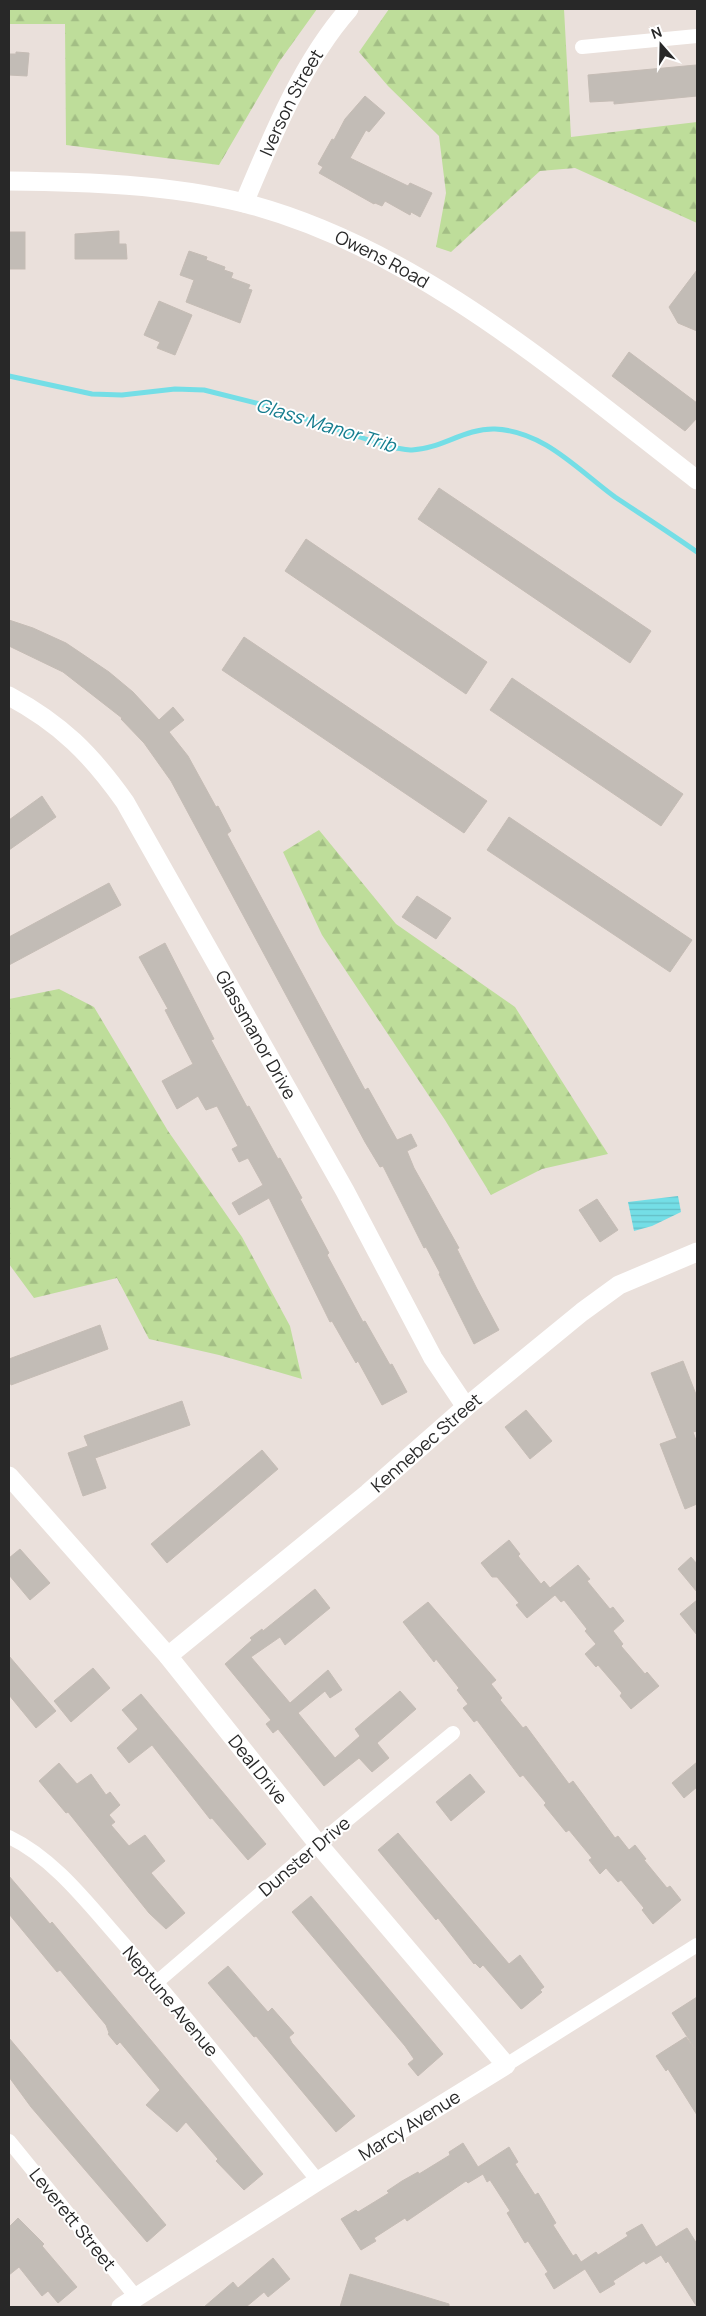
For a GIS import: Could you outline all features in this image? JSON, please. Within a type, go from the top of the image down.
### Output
[{"type":"street","name":"Iverson Street","points":[[244,203],[299,82],[340,19],[349,9]]},
{"type":"street","points":[[582,47],[697,36]]},
{"type":"street","name":"Owens Road","points":[[9,181],[128,185],[186,192],[244,203],[344,239],[403,268],[486,320],[526,348],[697,480]]},
{"type":"street","name":"Glassmanor Drive","points":[[9,696],[39,712],[75,740],[107,776],[125,802],[312,1132],[433,1358],[466,1406]]},
{"type":"street","name":"Kennebec Street","points":[[168,1656],[368,1493],[466,1406],[619,1286],[697,1252]]},
{"type":"street","name":"Deal Drive","points":[[9,1476],[168,1656],[318,1844],[506,2065]]},
{"type":"street","name":"Dunster Drive","points":[[157,1982],[318,1844],[453,1733]]},
{"type":"street","name":"Neptune Avenue","points":[[9,1837],[47,1863],[83,1898],[157,1982],[318,2181]]},
{"type":"street","name":"Marcy Avenue","points":[[129,2302],[318,2181],[697,1946]]},
{"type":"street","name":"Leverett Street","points":[[9,2141],[129,2302]]},
{"type":"green space","points":[[9,9],[317,9],[279,62],[219,165],[66,145],[65,24],[9,24]]},
{"type":"green space","points":[[389,9],[564,9],[571,137],[697,122],[697,223],[575,168],[540,171],[451,252],[436,247],[446,193],[439,136],[388,86],[359,52]]},
{"type":"green space","points":[[319,830],[396,924],[515,1007],[608,1154],[542,1169],[491,1195],[445,1120],[322,935],[283,852]]},
{"type":"green space","points":[[59,989],[94,1007],[168,1131],[242,1237],[290,1326],[302,1379],[219,1355],[149,1339],[117,1278],[34,1298],[9,1264],[9,999]]},
{"type":"water","points":[[678,1196],[681,1212],[652,1226],[634,1231],[628,1202]]},
{"type":"building","points":[[16,52],[29,53],[27,76],[9,75],[9,54],[16,54]]},
{"type":"building","points":[[696,65],[697,96],[614,104],[614,101],[590,102],[588,75]]},
{"type":"building","points":[[365,96],[385,113],[369,132],[366,130],[350,158],[408,186],[410,183],[432,193],[420,217],[411,212],[410,215],[385,201],[382,206],[374,204],[319,173],[323,167],[318,164],[332,139],[334,140],[345,119]]},
{"type":"building","points":[[119,231],[119,244],[126,244],[127,259],[75,259],[75,234]]},
{"type":"building","points":[[9,232],[25,232],[25,269],[9,269]]},
{"type":"building","points":[[189,251],[207,257],[206,260],[225,267],[224,270],[233,273],[231,278],[250,285],[248,289],[252,290],[240,323],[186,302],[194,280],[180,275]]},
{"type":"building","points":[[697,270],[697,331],[678,323],[669,307]]},
{"type":"building","points":[[159,301],[192,315],[175,355],[157,348],[160,342],[144,335]]},
{"type":"building","points":[[629,352],[697,403],[697,418],[685,431],[612,376]]},
{"type":"building","points":[[439,488],[651,631],[630,663],[418,519]]},
{"type":"building","points":[[306,539],[487,662],[466,694],[285,571]]},
{"type":"building","points":[[9,620],[33,628],[66,643],[109,672],[133,692],[159,720],[173,707],[184,720],[169,732],[188,756],[216,807],[218,806],[231,831],[227,834],[365,1090],[368,1088],[397,1140],[411,1134],[417,1146],[407,1151],[414,1168],[459,1248],[457,1249],[499,1330],[474,1344],[440,1273],[426,1247],[424,1248],[383,1166],[380,1167],[365,1142],[171,781],[144,743],[122,718],[63,672],[9,646]]},
{"type":"building","points":[[244,637],[487,801],[464,833],[222,670]]},
{"type":"building","points":[[512,678],[683,794],[661,826],[490,710]]},
{"type":"building","points":[[42,796],[56,817],[9,850],[9,820]]},
{"type":"building","points":[[509,817],[692,940],[670,972],[487,850]]},
{"type":"building","points":[[109,883],[121,905],[9,965],[9,937]]},
{"type":"building","points":[[417,896],[451,918],[436,939],[402,917]]},
{"type":"building","points":[[165,943],[214,1039],[211,1040],[247,1107],[249,1106],[302,1198],[300,1199],[329,1253],[327,1255],[363,1322],[365,1321],[407,1392],[382,1405],[358,1361],[356,1363],[332,1321],[330,1322],[269,1198],[239,1215],[232,1203],[263,1185],[248,1158],[239,1162],[232,1149],[238,1146],[217,1106],[206,1110],[198,1096],[177,1109],[162,1081],[193,1064],[165,1010],[168,1009],[139,957]]},
{"type":"building","points":[[597,1199],[618,1230],[600,1242],[579,1210]]},
{"type":"building","points":[[100,1325],[108,1349],[11,1385],[9,1359]]},
{"type":"building","points":[[683,1361],[697,1397],[697,1431],[693,1432],[697,1443],[697,1504],[685,1509],[660,1444],[677,1438],[651,1373]]},
{"type":"building","points":[[182,1401],[190,1425],[95,1458],[106,1488],[83,1496],[68,1453],[88,1446],[84,1436]]},
{"type":"building","points":[[526,1410],[552,1441],[530,1459],[505,1427]]},
{"type":"building","points":[[262,1450],[278,1469],[167,1563],[151,1544]]},
{"type":"building","points":[[509,1540],[520,1554],[518,1556],[541,1584],[544,1581],[550,1588],[578,1565],[590,1579],[587,1581],[610,1609],[613,1607],[624,1621],[613,1631],[623,1644],[621,1646],[645,1674],[647,1672],[659,1686],[631,1709],[620,1696],[622,1693],[598,1665],[596,1667],[585,1654],[596,1644],[585,1631],[587,1629],[564,1600],[561,1602],[555,1595],[527,1618],[516,1605],[519,1603],[497,1577],[492,1577],[481,1563]]},
{"type":"building","points":[[20,1549],[50,1583],[30,1600],[9,1575],[9,1558]]},
{"type":"building","points":[[691,1557],[697,1564],[697,1592],[678,1569]]},
{"type":"building","points":[[315,1589],[330,1608],[285,1645],[280,1637],[251,1657],[290,1703],[328,1670],[342,1690],[330,1698],[325,1691],[298,1713],[335,1758],[360,1736],[355,1729],[400,1691],[416,1709],[377,1743],[389,1758],[372,1772],[359,1758],[324,1786],[278,1729],[273,1733],[266,1724],[271,1720],[225,1664],[252,1640],[250,1638],[262,1629],[263,1631]]},
{"type":"building","points":[[697,1600],[697,1635],[680,1614]]},
{"type":"building","points":[[428,1602],[496,1680],[491,1684],[502,1698],[500,1700],[523,1728],[526,1726],[569,1784],[573,1781],[615,1838],[618,1836],[629,1850],[635,1845],[646,1859],[644,1860],[667,1888],[670,1886],[681,1900],[653,1924],[642,1910],[644,1908],[621,1880],[618,1882],[606,1868],[600,1874],[589,1860],[592,1858],[569,1830],[566,1832],[523,1775],[520,1777],[477,1720],[474,1722],[463,1708],[468,1704],[457,1690],[459,1688],[436,1659],[434,1662],[403,1622]]},
{"type":"building","points":[[9,1656],[56,1711],[36,1728],[9,1695]]},
{"type":"building","points":[[93,1668],[110,1688],[71,1722],[54,1701]]},
{"type":"building","points":[[141,1694],[266,1844],[248,1860],[212,1818],[210,1819],[152,1745],[129,1763],[117,1748],[138,1729],[122,1710]]},
{"type":"building","points":[[697,1762],[697,1787],[684,1798],[672,1783]]},
{"type":"building","points":[[59,1763],[77,1784],[91,1774],[106,1795],[110,1792],[120,1805],[109,1815],[115,1822],[111,1825],[129,1846],[145,1835],[165,1861],[151,1873],[185,1913],[166,1929],[149,1913],[68,1812],[66,1813],[39,1781]]},
{"type":"building","points":[[470,1774],[485,1792],[451,1821],[436,1802]]},
{"type":"building","points":[[398,1833],[509,1964],[520,1955],[544,1987],[540,1990],[542,1992],[523,2008],[521,2009],[483,1965],[480,1968],[474,1964],[438,1918],[436,1920],[378,1850]]},
{"type":"building","points":[[9,1876],[50,1924],[52,1922],[263,2174],[244,2190],[216,2161],[218,2159],[186,2122],[177,2132],[146,2105],[160,2090],[120,2042],[117,2045],[108,2034],[106,2025],[60,1970],[57,1972],[9,1914]]},
{"type":"building","points":[[311,1896],[443,2054],[418,2076],[408,2064],[414,2059],[405,2046],[292,1912]]},
{"type":"building","points":[[228,1966],[268,2012],[272,2008],[294,2033],[289,2037],[292,2043],[355,2116],[336,2132],[256,2036],[254,2037],[208,1983]]},
{"type":"building","points":[[697,1997],[697,2052],[672,2013]]},
{"type":"building","points":[[686,2037],[697,2052],[697,2115],[668,2069],[666,2071],[656,2056]]},
{"type":"building","points":[[9,2038],[166,2225],[147,2242],[31,2107],[9,2077]]},
{"type":"building","points":[[463,2143],[478,2167],[509,2147],[518,2162],[515,2164],[535,2195],[538,2193],[556,2223],[553,2225],[573,2256],[576,2254],[581,2262],[596,2252],[598,2255],[628,2236],[626,2233],[642,2224],[656,2247],[687,2228],[697,2244],[697,2307],[668,2261],[666,2263],[661,2255],[646,2264],[644,2261],[613,2281],[615,2284],[600,2293],[585,2269],[554,2289],[545,2274],[548,2272],[528,2241],[525,2243],[507,2213],[510,2211],[490,2180],[487,2182],[483,2174],[468,2183],[466,2181],[407,2221],[405,2218],[374,2238],[376,2241],[361,2250],[341,2219],[356,2210],[358,2212],[389,2193],[387,2191],[402,2181],[418,2172],[419,2174],[450,2155],[449,2152]]},
{"type":"building","points":[[18,2218],[44,2244],[42,2246],[77,2287],[58,2303],[48,2291],[42,2296],[19,2267],[9,2275],[9,2227]]},
{"type":"building","points":[[273,2258],[290,2279],[268,2297],[264,2292],[246,2307],[204,2307],[233,2282],[238,2288]]},
{"type":"building","points":[[350,2274],[449,2304],[449,2307],[340,2307]]},
{"type":"waterway","name":"Glass Manor Trib","points":[[9,376],[92,394],[122,395],[175,389],[204,390],[260,404],[393,448],[407,450],[423,449],[484,430],[513,431],[545,444],[574,464],[615,497],[697,552]]}]
